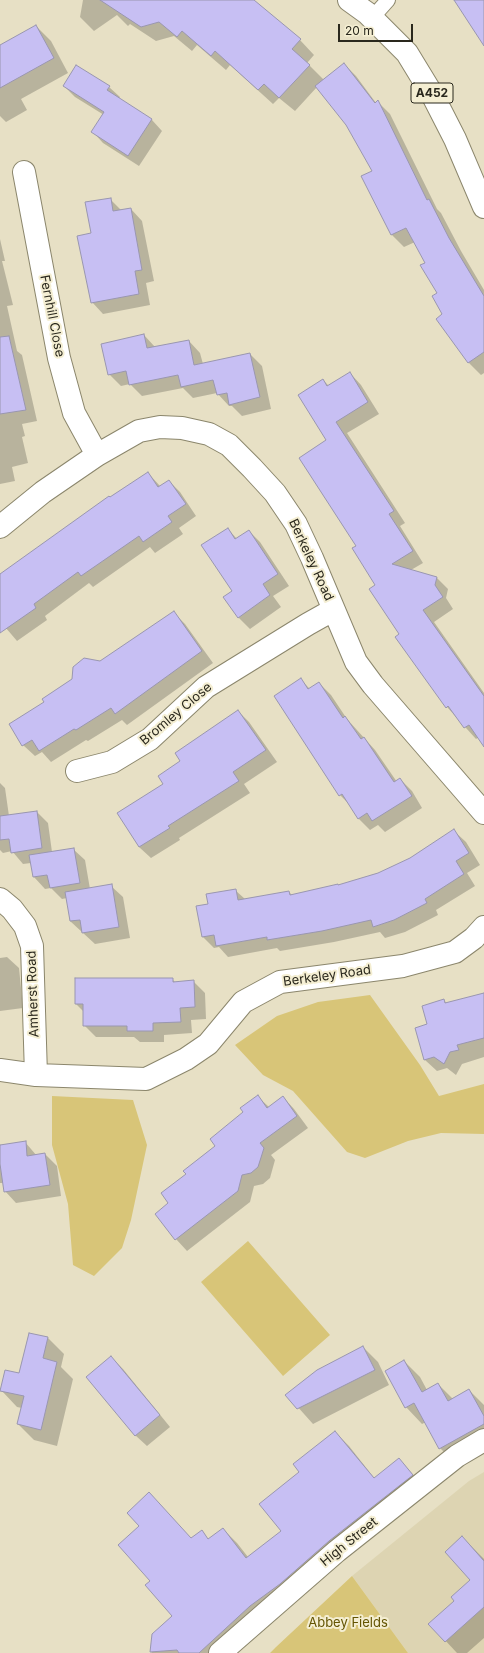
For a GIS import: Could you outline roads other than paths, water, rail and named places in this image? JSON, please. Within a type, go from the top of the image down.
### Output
[{"type":"street","name":"A452","points":[[349,0],[372,18],[407,52],[432,94],[455,139],[484,207]]},
{"type":"street","name":"Fernhill Close","points":[[24,172],[59,358],[74,413],[97,455]]},
{"type":"street","name":"Berkeley Road","points":[[0,527],[43,492],[97,455],[139,431],[160,427],[182,428],[209,434],[229,445],[275,493],[296,524],[356,662],[373,685],[484,813]]},
{"type":"street","name":"Bromley Close","points":[[77,772],[112,762],[150,739],[206,687],[333,610]]},
{"type":"street","name":"Amherst Road","points":[[0,899],[12,909],[25,926],[32,946],[36,1075]]},
{"type":"street","name":"Berkeley Road","points":[[0,1070],[36,1075],[146,1079],[186,1059],[208,1044],[243,1002],[280,982],[403,966],[455,952],[474,938],[484,926]]},
{"type":"street","name":"High Street","points":[[220,1653],[337,1551],[457,1456],[484,1440]]},
{"type":"lane","points":[[372,18],[388,0]]},
{"type":"park label","name":"Abbey Fields","points":[[348,1623]]}]
